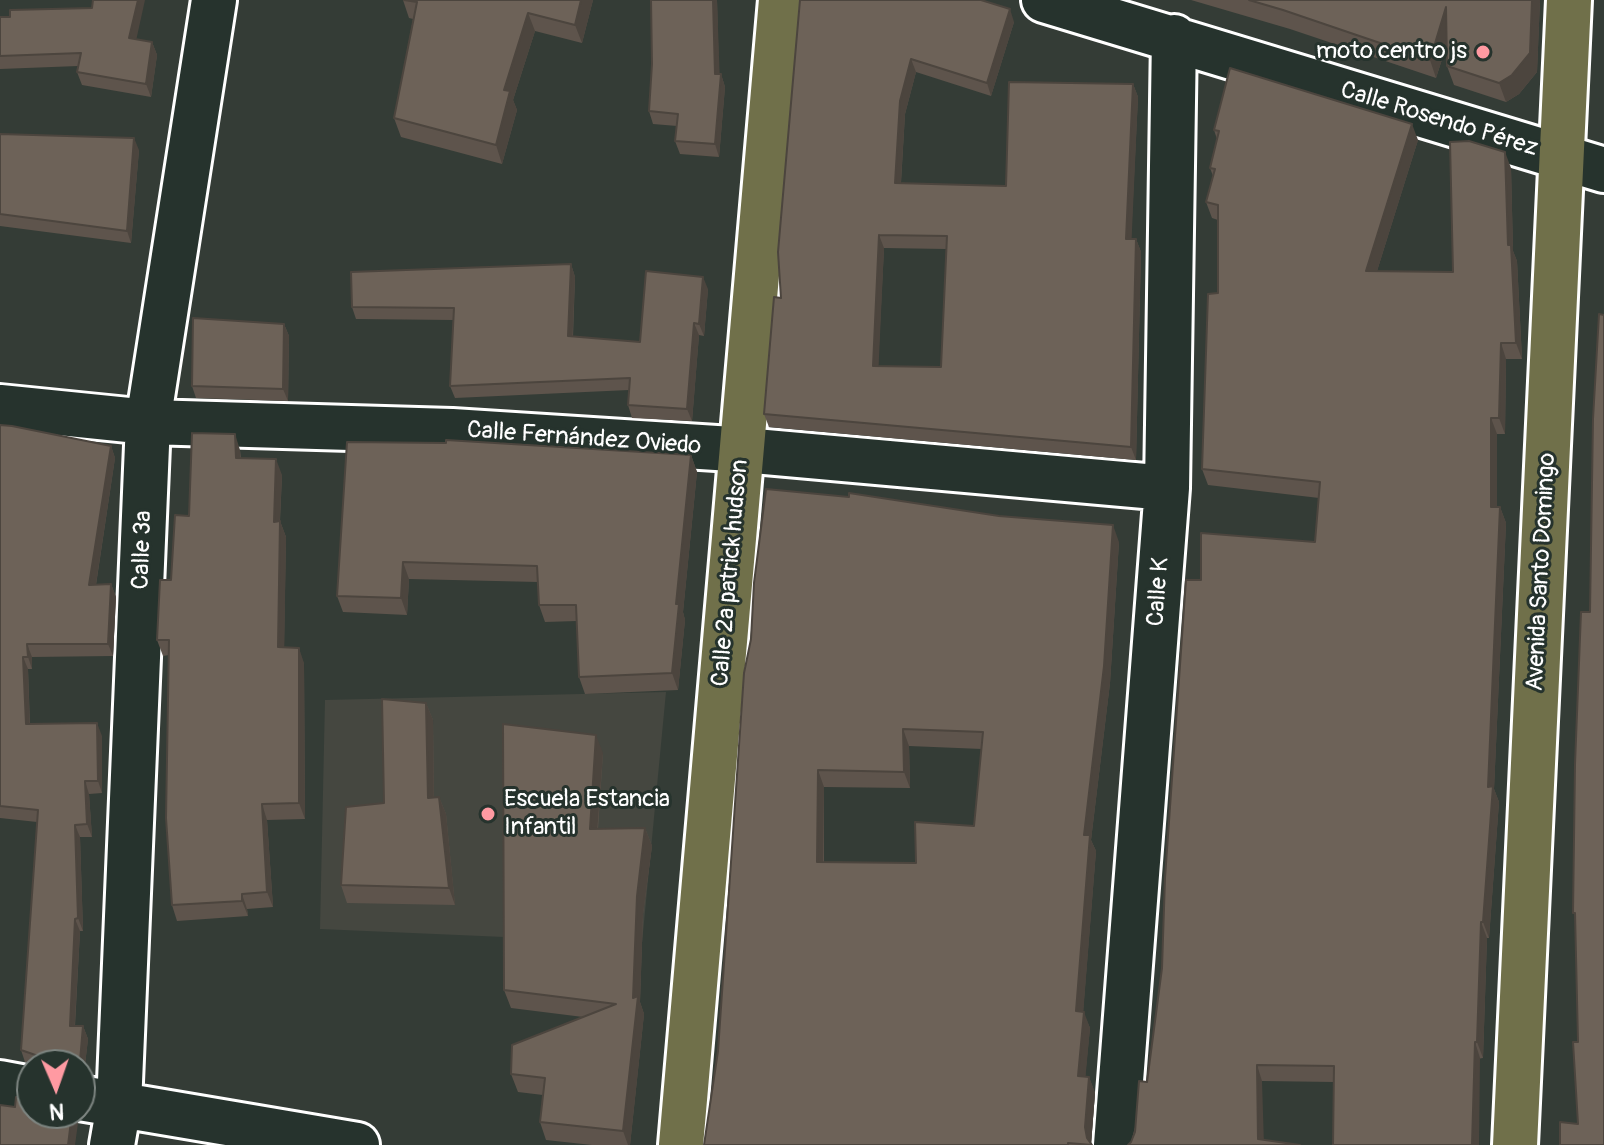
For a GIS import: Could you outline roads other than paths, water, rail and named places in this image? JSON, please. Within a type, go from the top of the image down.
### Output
[{"type":"main road","name":"Calle 2ª patrick hudson","points":[[681,1145],[781,0]]},
{"type":"main road","name":"Avenida Santo Domingo","points":[[1515,1145],[1569,0]]},
{"type":"street","name":"Calle 3ª","points":[[104,1116],[148,422],[214,0]]},
{"type":"street","name":"Calle Rosendo Pérez","points":[[1044,0],[1604,170]]},
{"type":"street","name":"Calle K","points":[[1116,1145],[1167,488],[1174,37]]},
{"type":"street","name":"Calle Fernández Oviedo","points":[[0,407],[148,422],[452,431],[742,450],[1167,488]]},
{"type":"street","points":[[104,1116],[357,1145]]},
{"type":"place","name":"moto centro js","points":[[1483,52]]},
{"type":"place","name":"Escuela Estancia Infantil","points":[[488,814]]}]
